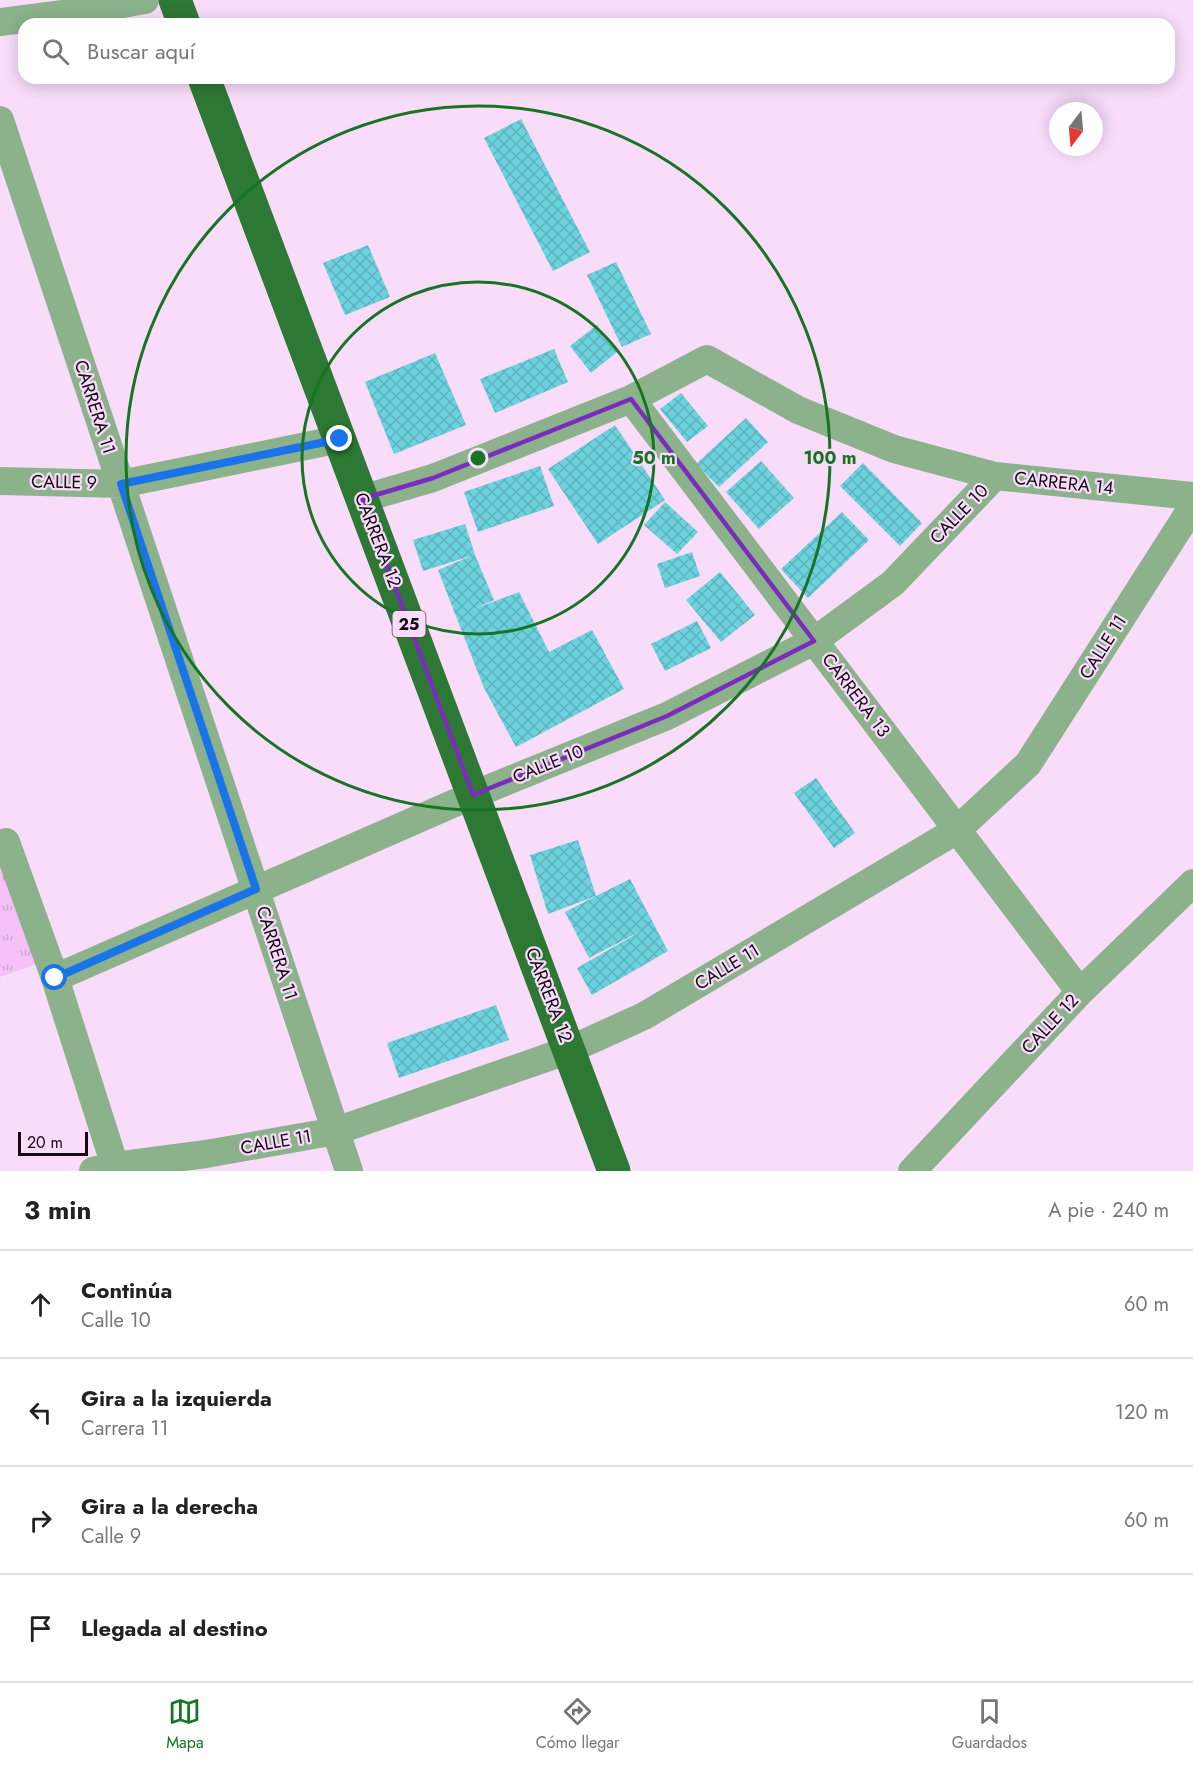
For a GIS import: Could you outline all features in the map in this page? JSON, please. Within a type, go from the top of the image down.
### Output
[{"type":"highway","points":[[175,0],[182,18]]},
{"type":"highway","name":"CARRERA 12","points":[[206,84],[615,1171]]},
{"type":"street","points":[[26,18],[78,12],[145,0]]},
{"type":"street","points":[[0,21],[18,19]]},
{"type":"street","name":"CARRERA 11","points":[[0,120],[349,1171]]},
{"type":"street","name":"CARRERA 14","points":[[631,399],[707,360],[798,410],[894,449],[995,476],[1193,496]]},
{"type":"street","points":[[362,499],[433,478],[631,399]]},
{"type":"street","name":"CARRERA 13","points":[[631,399],[1080,992]]},
{"type":"street","name":"CALLE 9","points":[[0,480],[121,484],[340,439]]},
{"type":"street","name":"CALLE 10","points":[[55,978],[473,795],[667,716],[814,641],[892,584],[995,476]]},
{"type":"street","name":"CALLE 11","points":[[104,1168],[206,1154],[336,1131],[569,1050],[644,1016],[957,830],[1029,764],[1193,506]]},
{"type":"street","points":[[0,844],[6,842],[55,978],[104,1168]]},
{"type":"street","name":"CALLE 12","points":[[912,1171],[1080,992],[1193,883]]},
{"type":"highlighted area","points":[[631,399],[814,641],[667,716],[473,795],[362,499],[433,478]]},
{"type":"green space","points":[[0,862],[37,964],[0,977]]},
{"type":"building","points":[[521,119],[590,252],[553,271],[484,138]]},
{"type":"building","points":[[368,245],[390,297],[345,315],[323,263]]},
{"type":"building","points":[[616,262],[651,334],[622,347],[587,275]]},
{"type":"building","points":[[597,325],[617,352],[591,373],[570,346]]},
{"type":"building","points":[[554,349],[568,382],[495,413],[480,379]]},
{"type":"building","points":[[435,353],[466,425],[394,454],[365,382]]},
{"type":"building","points":[[681,393],[708,426],[687,442],[660,409]]},
{"type":"building","points":[[746,418],[768,442],[719,487],[696,464]]},
{"type":"building","points":[[615,425],[665,500],[598,544],[548,469]]},
{"type":"building","points":[[761,461],[794,498],[759,529],[726,492]]},
{"type":"building","points":[[863,463],[922,523],[900,546],[840,486]]},
{"type":"building","points":[[540,466],[554,506],[478,532],[464,492]]},
{"type":"building","points":[[665,502],[698,532],[677,554],[644,525]]},
{"type":"building","points":[[842,512],[869,540],[808,598],[781,569]]},
{"type":"building","points":[[465,524],[494,600],[474,609],[519,592],[549,652],[592,630],[624,689],[516,747],[484,688],[438,570],[471,556],[423,571],[413,540]]},
{"type":"building","points":[[692,552],[700,576],[665,588],[657,564]]},
{"type":"building","points":[[720,572],[755,615],[721,642],[686,600]]},
{"type":"building","points":[[697,621],[711,648],[665,671],[651,644]]},
{"type":"building","points":[[816,778],[855,833],[834,848],[794,793]]},
{"type":"building","points":[[578,840],[596,896],[548,914],[530,855]]},
{"type":"building","points":[[630,879],[668,951],[592,995],[577,968],[643,930],[589,958],[565,912]]},
{"type":"building","points":[[496,1005],[509,1040],[399,1078],[387,1043]]},
{"type":"route","points":[[55,978],[256,889],[121,484],[340,439]]}]
